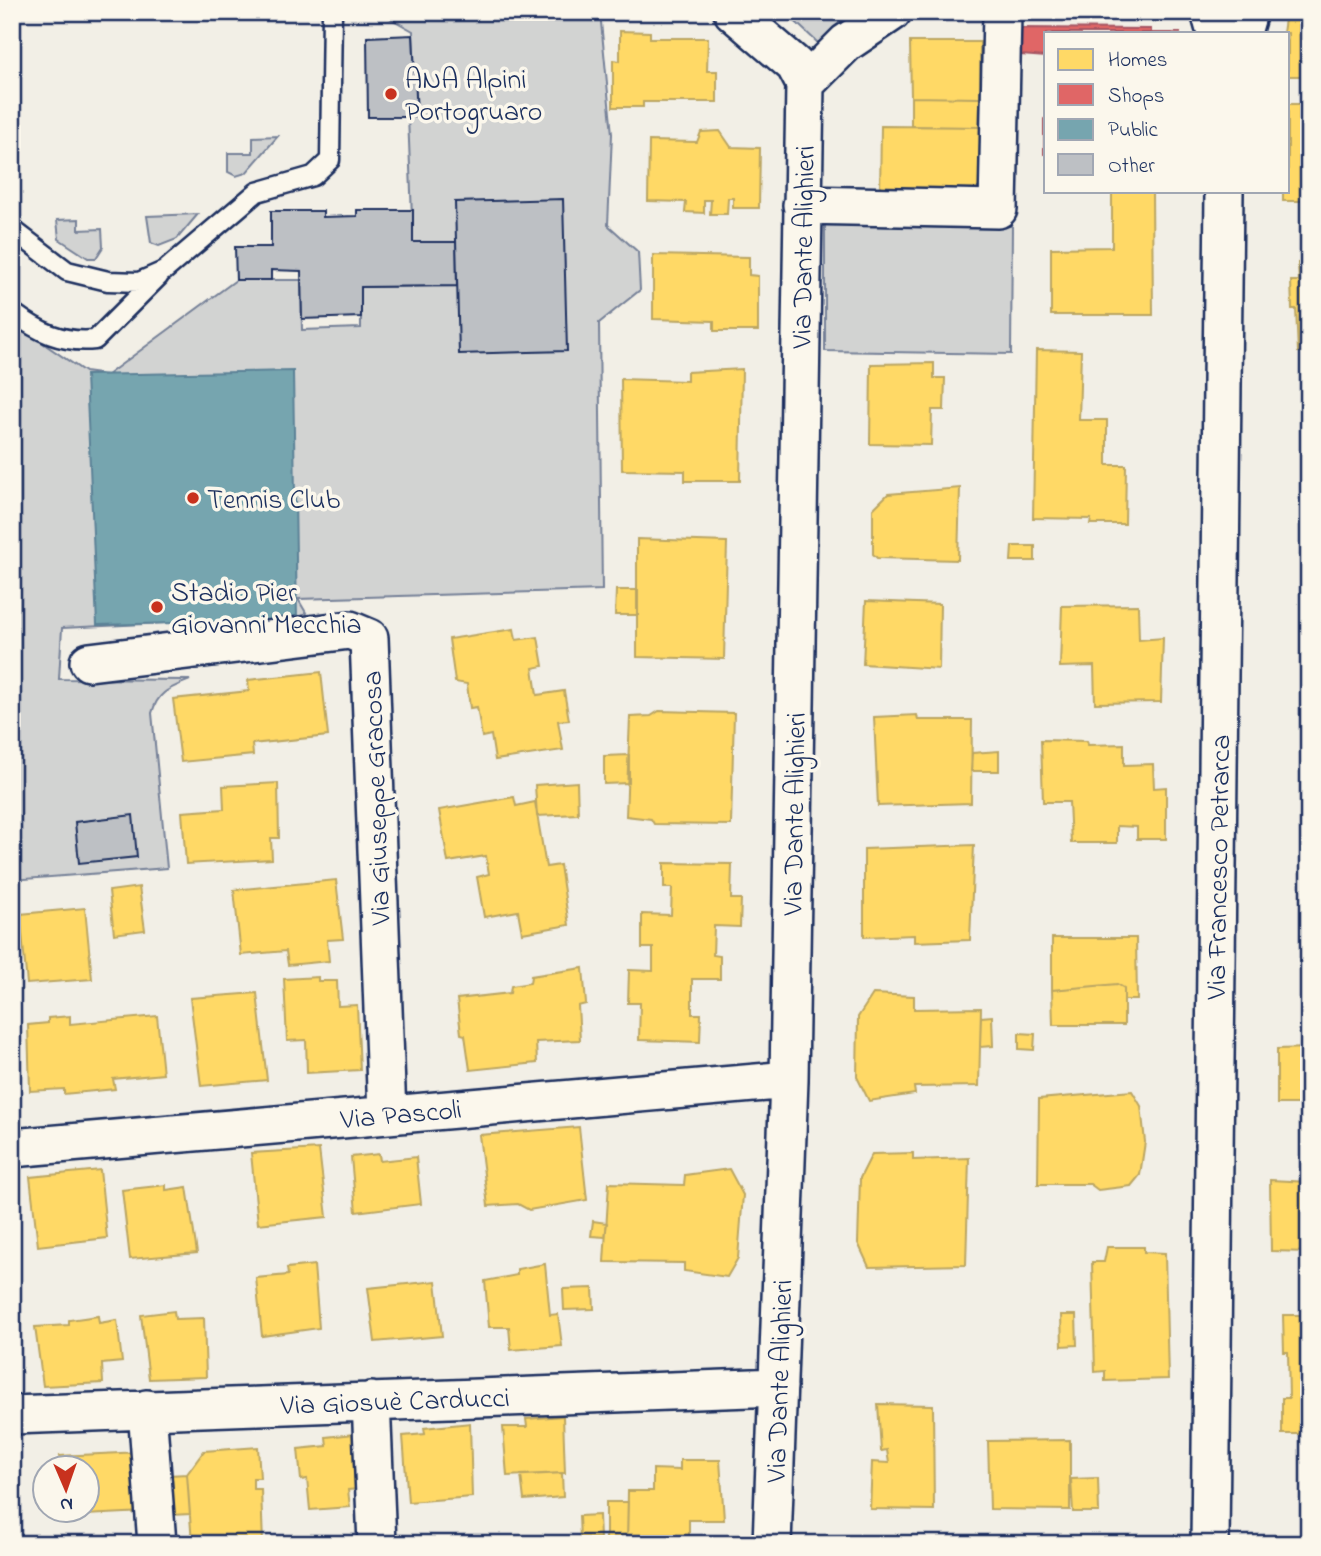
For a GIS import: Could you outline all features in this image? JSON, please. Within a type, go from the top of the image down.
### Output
[{"type":"street","points":[[733,12],[780,50],[795,65],[805,84],[846,43],[892,12]]},
{"type":"street","points":[[802,205],[998,209],[1002,12]]},
{"type":"street","points":[[1210,12],[1216,32]]},
{"type":"street","points":[[1242,32],[1248,12]]},
{"type":"street","name":"Via Dante Alighieri","points":[[772,1544],[789,1080],[805,84]]},
{"type":"street","name":"Via Francesco Petrarca","points":[[1210,1544],[1224,192]]},
{"type":"street","name":"Via Giuseppe Gracosa","points":[[89,662],[350,630],[369,638],[387,1115]]},
{"type":"street","name":"Via Pascoli","points":[[12,1148],[789,1080]]},
{"type":"street","name":"Via Giosuè Carducci","points":[[12,1415],[778,1388]]},
{"type":"street","points":[[371,1401],[377,1544]]},
{"type":"street","points":[[147,1409],[158,1544]]},
{"type":"lane","points":[[12,312],[36,330],[65,341],[95,340],[164,271],[257,192],[313,176],[330,160],[332,12]]},
{"type":"lane","points":[[12,229],[67,271],[108,281],[139,282],[164,271]]},
{"type":"shaded area","name":"Stadio Pier Giovanni Mecchia","points":[[379,12],[600,12],[612,134],[608,225],[638,252],[640,290],[599,323],[602,590],[298,599],[308,616],[62,628],[59,679],[190,680],[162,695],[152,713],[167,868],[12,880],[12,322],[85,372],[107,375],[236,280],[301,280],[302,330],[361,328],[361,287],[457,286],[456,242],[413,242],[408,116],[417,117],[413,31]]},
{"type":"shaded area","points":[[785,12],[850,12],[833,33],[818,43]]},
{"type":"shaded area","points":[[278,136],[246,173],[236,176],[228,172],[228,153],[253,153],[253,137]]},
{"type":"shaded area","points":[[198,214],[177,239],[159,246],[151,243],[147,216]]},
{"type":"shaded area","points":[[79,219],[79,230],[102,229],[103,247],[96,258],[88,258],[59,239],[57,220]]},
{"type":"shaded area","points":[[825,224],[1012,226],[1011,354],[825,351]]},
{"type":"building: Homes","points":[[1286,12],[1309,12],[1309,76],[1290,76],[1290,32],[1283,32]]},
{"type":"building: Homes","points":[[620,31],[650,32],[650,38],[708,38],[707,71],[717,71],[717,102],[643,102],[643,107],[613,107],[613,60],[620,61]]},
{"type":"building: Homes","points":[[910,42],[980,42],[980,98],[911,97]]},
{"type":"building: Homes","points":[[911,97],[980,98],[979,127],[911,126]]},
{"type":"building: Homes","points":[[1290,104],[1309,104],[1309,201],[1283,201],[1283,192],[1290,192]]},
{"type":"building: Homes","points":[[881,126],[987,127],[986,197],[880,195]]},
{"type":"building: Homes","points":[[720,131],[731,147],[760,148],[759,208],[733,208],[733,198],[728,198],[727,214],[710,214],[711,200],[704,200],[704,213],[685,212],[686,202],[648,201],[649,141],[697,142],[701,132]]},
{"type":"building: Homes","points":[[1112,192],[1152,192],[1153,315],[1051,315],[1051,248],[1112,247]]},
{"type":"building: Homes","points":[[653,255],[749,257],[749,275],[758,276],[758,331],[714,331],[714,321],[653,319]]},
{"type":"building: Homes","points":[[1309,262],[1309,352],[1298,352],[1296,309],[1292,309],[1291,281],[1299,281],[1298,263]]},
{"type":"building: Homes","points":[[1036,350],[1081,351],[1079,420],[1107,420],[1107,465],[1126,465],[1125,524],[1090,524],[1091,519],[1033,518]]},
{"type":"building: Homes","points":[[934,363],[934,378],[945,378],[944,410],[932,410],[931,445],[870,444],[871,364]]},
{"type":"building: Homes","points":[[742,369],[740,481],[685,481],[685,471],[622,470],[621,379],[687,381],[687,372]]},
{"type":"building: Homes","points":[[1307,484],[1309,484],[1309,536]]},
{"type":"building: Homes","points":[[960,488],[958,560],[877,558],[873,554],[873,509],[888,494]]},
{"type":"building: Homes","points":[[637,539],[727,542],[724,659],[637,657]]},
{"type":"building: Homes","points":[[1012,546],[1035,546],[1035,561],[1011,561]]},
{"type":"building: Homes","points":[[616,590],[638,590],[638,615],[615,615]]},
{"type":"building: Homes","points":[[1303,594],[1309,595],[1309,674],[1301,674]]},
{"type":"building: Homes","points":[[866,601],[940,604],[939,669],[863,664]]},
{"type":"building: Homes","points":[[1138,605],[1139,640],[1163,638],[1161,702],[1095,703],[1094,666],[1060,667],[1062,606]]},
{"type":"building: Homes","points":[[514,629],[516,640],[538,637],[543,666],[533,668],[537,695],[564,691],[569,720],[558,721],[563,750],[495,760],[491,735],[482,737],[477,707],[470,708],[467,684],[455,682],[449,639]]},
{"type":"building: Homes","points":[[321,672],[328,736],[252,744],[253,755],[181,762],[173,699],[249,691],[248,680]]},
{"type":"building: Homes","points":[[659,711],[734,713],[731,825],[654,824],[651,819],[626,816],[630,717],[651,716]]},
{"type":"building: Homes","points":[[917,715],[918,720],[972,720],[971,803],[878,806],[874,717]]},
{"type":"building: Homes","points":[[1041,740],[1087,741],[1088,745],[1124,744],[1124,765],[1153,764],[1154,788],[1166,787],[1166,839],[1137,839],[1137,827],[1117,826],[1117,843],[1071,843],[1069,802],[1043,802]]},
{"type":"building: Homes","points":[[999,751],[999,771],[971,771],[972,753]]},
{"type":"building: Homes","points":[[629,755],[629,783],[604,784],[604,756]]},
{"type":"building: Homes","points":[[1303,769],[1309,769],[1309,823],[1304,823]]},
{"type":"building: Homes","points":[[577,782],[578,814],[537,816],[535,785]]},
{"type":"building: Homes","points":[[278,783],[279,838],[271,838],[272,859],[186,864],[182,812],[224,809],[223,786]]},
{"type":"building: Homes","points":[[514,797],[516,806],[535,802],[546,867],[560,865],[569,925],[522,933],[518,911],[484,917],[477,877],[489,874],[486,856],[448,862],[439,810]]},
{"type":"building: Homes","points":[[974,845],[970,940],[914,942],[914,935],[864,937],[864,849]]},
{"type":"building: Homes","points":[[664,863],[732,864],[731,899],[741,899],[740,927],[714,926],[713,955],[720,956],[720,979],[692,979],[692,1014],[701,1014],[700,1042],[639,1040],[640,1003],[628,1003],[629,970],[653,971],[653,948],[642,948],[642,914],[671,915],[672,888],[664,888]]},
{"type":"building: Homes","points":[[1306,877],[1309,877],[1309,989],[1305,989]]},
{"type":"building: Homes","points":[[336,880],[343,939],[327,940],[329,961],[288,965],[286,951],[241,955],[234,890]]},
{"type":"building: Homes","points":[[139,887],[145,930],[114,934],[109,891]]},
{"type":"building: Homes","points":[[85,908],[92,979],[27,984],[20,914]]},
{"type":"building: Homes","points":[[1052,938],[1136,938],[1137,1000],[1124,1000],[1124,988],[1117,984],[1052,990]]},
{"type":"building: Homes","points":[[583,968],[586,1004],[578,1006],[580,1040],[536,1042],[537,1063],[470,1070],[465,1035],[461,1034],[457,999],[510,993],[511,986],[530,983],[531,976]]},
{"type":"building: Homes","points":[[318,977],[318,981],[337,981],[338,1006],[357,1005],[360,1070],[307,1073],[306,1040],[287,1041],[284,979]]},
{"type":"building: Homes","points":[[1117,984],[1124,988],[1124,1025],[1053,1025],[1052,990]]},
{"type":"building: Homes","points":[[257,993],[267,1080],[201,1086],[190,998]]},
{"type":"building: Homes","points":[[873,994],[914,996],[914,1009],[981,1008],[979,1086],[914,1087],[915,1094],[869,1101],[857,1077],[858,1017]]},
{"type":"building: Homes","points":[[70,1016],[70,1024],[157,1016],[163,1074],[113,1079],[115,1089],[64,1094],[64,1089],[30,1091],[28,1025],[48,1023],[48,1018]]},
{"type":"building: Homes","points":[[992,1016],[993,1046],[980,1047],[981,1017]]},
{"type":"building: Homes","points":[[1019,1033],[1035,1034],[1034,1050],[1019,1049]]},
{"type":"building: Homes","points":[[1309,1048],[1309,1104],[1277,1104],[1277,1049]]},
{"type":"building: Homes","points":[[1132,1091],[1141,1106],[1145,1142],[1140,1175],[1131,1186],[1098,1190],[1090,1184],[1038,1184],[1039,1099]]},
{"type":"building: Homes","points":[[579,1127],[587,1200],[529,1210],[518,1204],[488,1206],[479,1135]]},
{"type":"building: Homes","points":[[319,1149],[327,1217],[258,1224],[251,1153]]},
{"type":"building: Homes","points":[[913,1153],[913,1160],[969,1158],[966,1265],[869,1267],[858,1243],[860,1178],[872,1154]]},
{"type":"building: Homes","points":[[379,1154],[380,1161],[416,1157],[421,1204],[356,1212],[351,1157]]},
{"type":"building: Homes","points":[[729,1169],[743,1195],[738,1258],[727,1277],[684,1271],[684,1263],[604,1262],[609,1183],[684,1185],[685,1175]]},
{"type":"building: Homes","points":[[100,1170],[107,1238],[38,1246],[30,1177]]},
{"type":"building: Homes","points":[[1270,1180],[1309,1182],[1309,1252],[1271,1251]]},
{"type":"building: Homes","points":[[166,1185],[166,1190],[187,1187],[197,1253],[130,1259],[122,1190]]},
{"type":"building: Homes","points":[[593,1221],[607,1223],[605,1237],[591,1236]]},
{"type":"building: Homes","points":[[1107,1247],[1144,1247],[1144,1252],[1165,1253],[1168,1379],[1105,1381],[1105,1371],[1095,1372],[1092,1262],[1104,1262]]},
{"type":"building: Homes","points":[[545,1264],[550,1315],[558,1314],[562,1346],[511,1350],[509,1327],[489,1327],[485,1281],[517,1275],[517,1269]]},
{"type":"building: Homes","points":[[314,1265],[319,1328],[262,1336],[256,1278],[288,1275],[287,1268]]},
{"type":"building: Homes","points":[[436,1281],[442,1336],[375,1342],[368,1288]]},
{"type":"building: Homes","points":[[593,1288],[594,1309],[564,1310],[563,1289]]},
{"type":"building: Homes","points":[[174,1311],[175,1319],[204,1318],[206,1377],[149,1379],[141,1315]]},
{"type":"building: Homes","points":[[1061,1315],[1076,1315],[1077,1345],[1062,1346]]},
{"type":"building: Homes","points":[[1283,1315],[1309,1315],[1309,1434],[1282,1434],[1282,1398],[1289,1398],[1288,1352],[1284,1352]]},
{"type":"building: Homes","points":[[98,1316],[99,1323],[117,1320],[122,1362],[102,1364],[103,1383],[43,1386],[35,1327],[69,1325],[69,1320]]},
{"type":"building: Homes","points":[[878,1404],[933,1405],[934,1510],[870,1509],[872,1462],[889,1463],[887,1450],[881,1451]]},
{"type":"building: Homes","points":[[563,1416],[565,1473],[507,1476],[503,1427],[527,1427],[526,1419]]},
{"type":"building: Homes","points":[[470,1423],[472,1497],[408,1502],[403,1436],[425,1434],[424,1428]]},
{"type":"building: Homes","points":[[354,1434],[359,1489],[348,1490],[350,1507],[310,1510],[307,1479],[301,1480],[298,1449],[327,1446],[326,1437]]},
{"type":"building: Homes","points":[[1070,1440],[1070,1510],[990,1509],[988,1441]]},
{"type":"building: Homes","points":[[258,1447],[260,1478],[253,1478],[253,1489],[261,1489],[263,1544],[192,1544],[187,1474],[204,1451]]},
{"type":"building: Homes","points":[[140,1452],[145,1512],[102,1514],[100,1454]]},
{"type":"building: Homes","points":[[680,1460],[720,1460],[724,1520],[689,1520],[689,1544],[627,1541],[628,1491],[653,1491],[653,1469],[680,1470]]},
{"type":"building: Homes","points":[[562,1473],[563,1497],[524,1500],[521,1475]]},
{"type":"building: Homes","points":[[187,1474],[190,1514],[171,1515],[168,1475]]},
{"type":"building: Homes","points":[[1098,1478],[1099,1512],[1073,1512],[1071,1479]]},
{"type":"building: Homes","points":[[606,1502],[628,1502],[627,1544],[606,1544]]},
{"type":"building: Homes","points":[[1306,1504],[1309,1504],[1309,1544],[1307,1544]]},
{"type":"building: Homes","points":[[599,1515],[600,1538],[580,1539],[579,1516]]},
{"type":"building: Homes","points":[[525,1538],[543,1538],[543,1544],[525,1544]]},
{"type":"building: Shops","points":[[1019,28],[1151,29],[1151,32],[1044,32],[1044,57],[1021,55]]},
{"type":"building: Public","name":"Tennis Club","points":[[293,371],[297,620],[97,625],[86,375]]},
{"type":"building: Other","name":"ANA Alpini Portogruaro","points":[[413,35],[417,117],[368,117],[367,37]]},
{"type":"building: Other","points":[[563,199],[567,351],[459,354],[455,202]]},
{"type":"building: Other","points":[[357,210],[413,210],[413,242],[456,242],[457,286],[361,287],[361,317],[302,319],[301,271],[271,270],[271,280],[236,280],[235,247],[271,247],[271,211],[323,211],[323,217],[357,216]]},
{"type":"building: Other","points":[[133,815],[137,857],[79,863],[75,822]]},
{"type":"place","name":"ANA Alpini Portogruaro","points":[[391,94]]},
{"type":"place","name":"Tennis Club","points":[[193,498]]},
{"type":"place","name":"Stadio Pier Giovanni Mecchia","points":[[157,607]]}]
